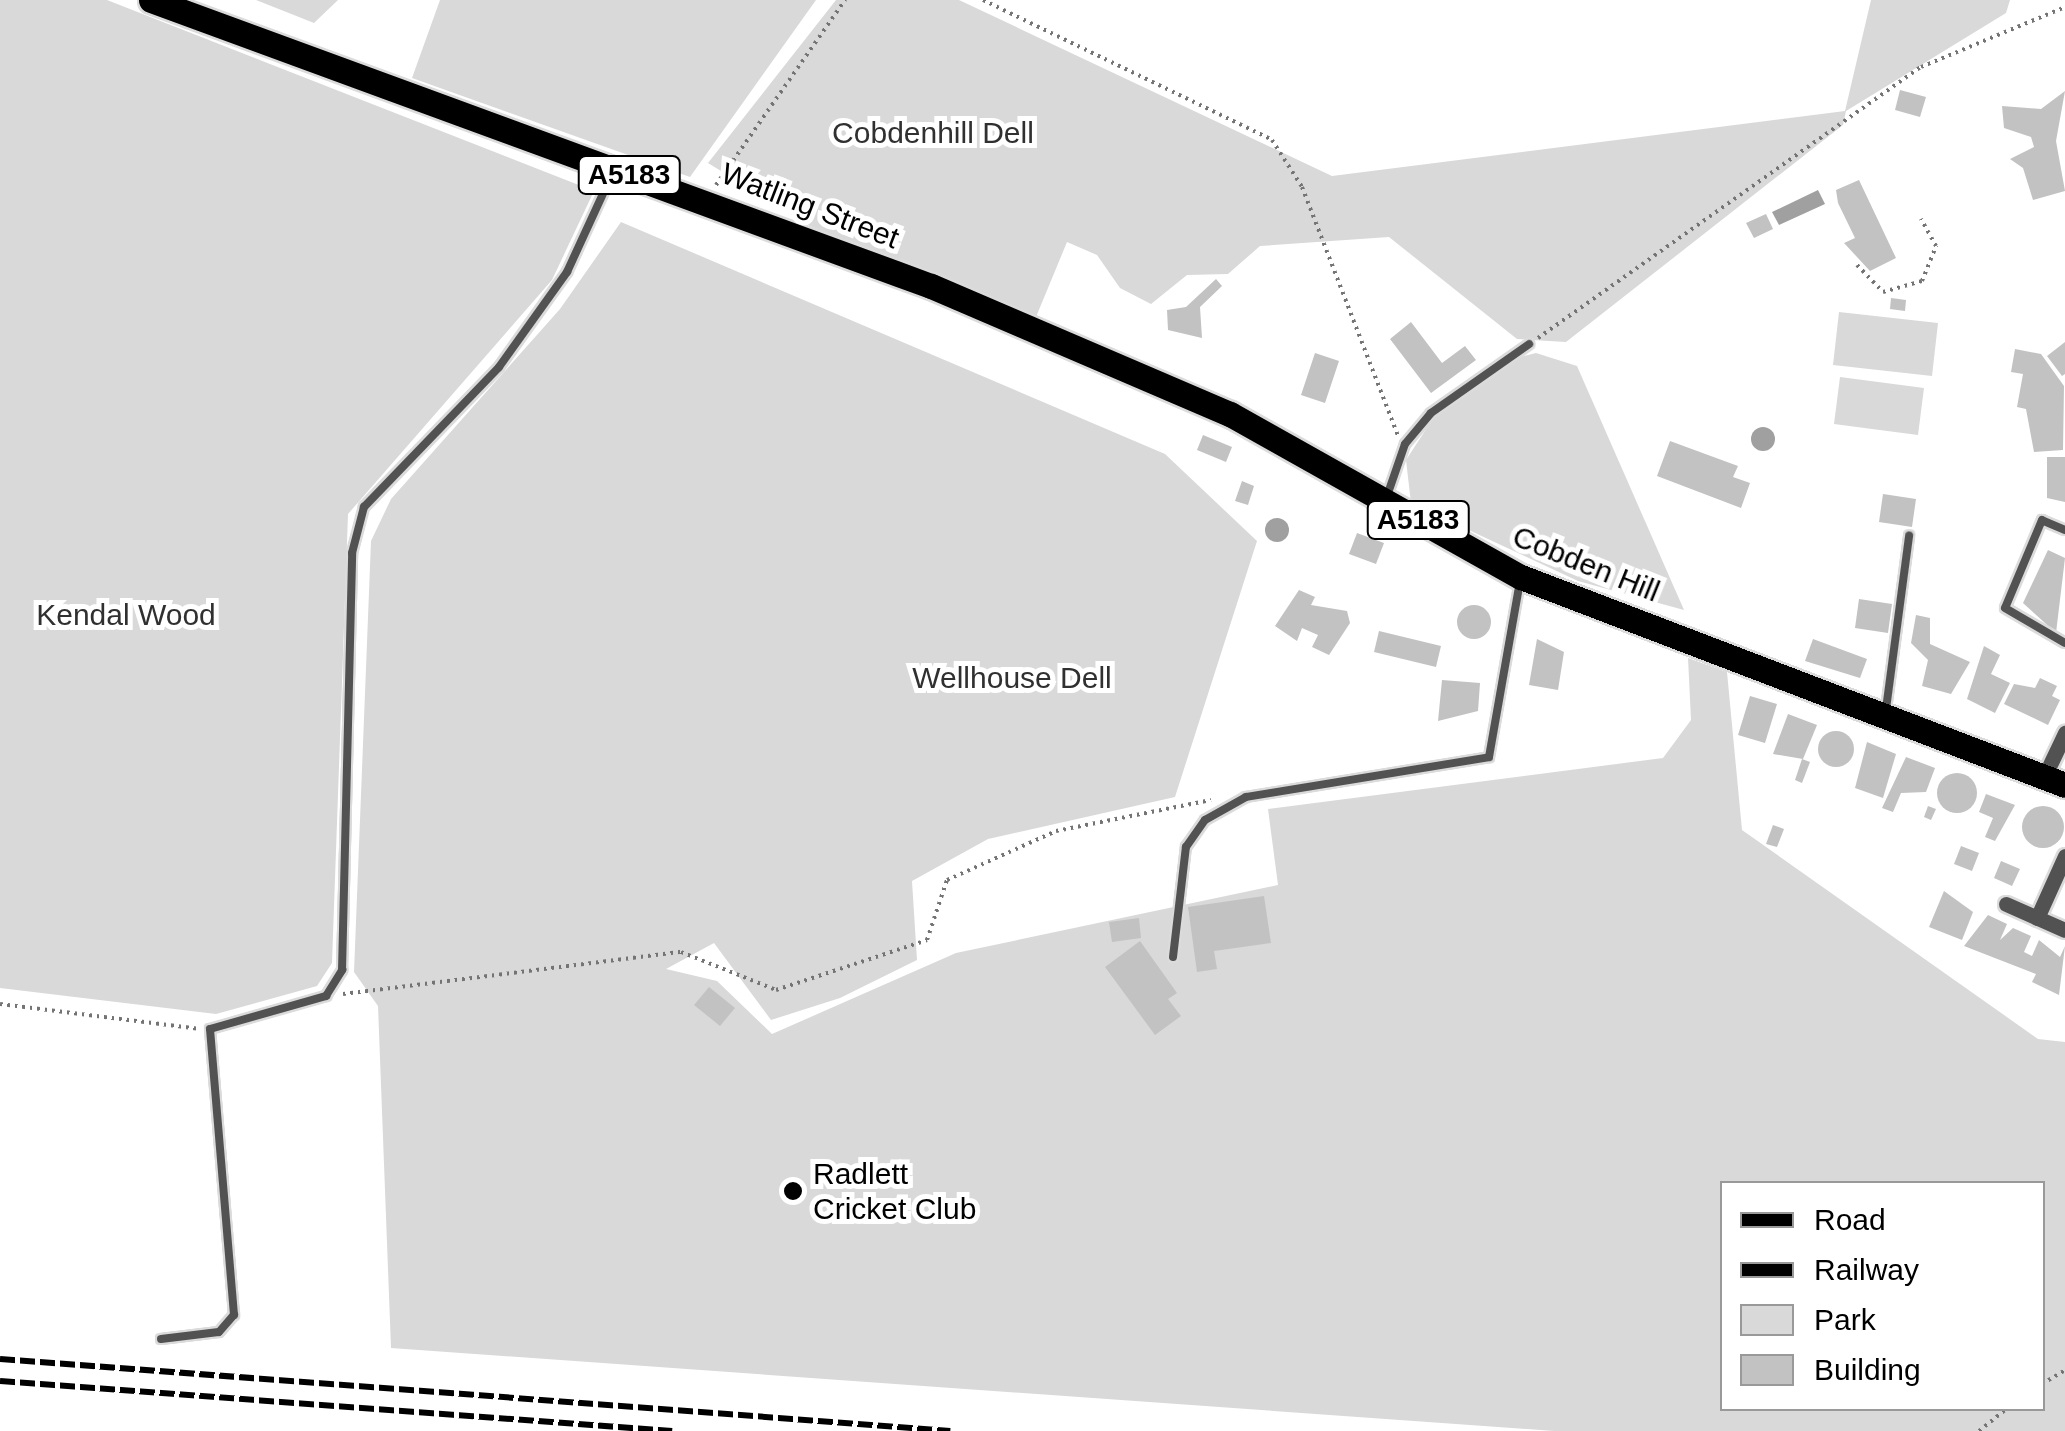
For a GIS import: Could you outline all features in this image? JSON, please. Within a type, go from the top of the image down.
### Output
[{"type":"main road","name":"Watling Street","points":[[151,0],[705,201],[1102,362]]},
{"type":"main road","name":"Cobden Hill","points":[[1102,362],[1230,414],[1521,577],[1886,709],[2055,780]]},
{"type":"street","points":[[2055,780],[2065,733]]},
{"type":"street","points":[[2038,918],[2065,856]]},
{"type":"street","points":[[2006,904],[2065,930]]},
{"type":"lane","points":[[160,1339],[219,1332],[234,1314],[210,1028],[335,989],[345,951],[352,554],[364,507],[499,367],[568,272],[614,170]]},
{"type":"lane","points":[[1385,501],[1406,444],[1462,384],[1529,344]]},
{"type":"lane","points":[[2065,530],[2042,520],[2005,608],[2065,643]]},
{"type":"lane","points":[[1886,709],[1909,536]]},
{"type":"lane","points":[[1173,956],[1186,847],[1205,820],[1246,796],[1489,757],[1521,577]]},
{"type":"path","points":[[705,201],[845,0]]},
{"type":"path","points":[[983,0],[1272,140],[1302,187],[1387,424],[1406,444]]},
{"type":"path","points":[[1529,344],[1921,67],[2065,7]]},
{"type":"path","points":[[1857,265],[1883,292],[1922,281],[1936,246],[1921,219]]},
{"type":"path","points":[[335,989],[351,999],[681,952],[776,990],[926,940],[946,880],[1056,831],[1246,796]]},
{"type":"path","points":[[0,1004],[210,1028]]},
{"type":"path","points":[[1979,1431],[2003,1411]]},
{"type":"green space","name":"Kendal Wood","points":[[0,0],[107,0],[594,191],[552,280],[348,514],[332,963],[317,986],[216,1014],[0,988]]},
{"type":"green space","points":[[256,0],[338,0],[314,23]]},
{"type":"green space","points":[[440,0],[816,0],[690,177],[412,78]]},
{"type":"green space","name":"Cobdenhill Dell","points":[[836,0],[959,0],[1332,176],[1845,111],[1871,0],[2010,0],[2006,13],[1846,111],[1843,125],[1566,342],[1517,339],[1389,237],[1260,246],[1228,274],[1187,275],[1151,304],[1120,288],[1097,255],[1067,242],[1036,317],[810,226],[708,163]]},
{"type":"green space","name":"Wellhouse Dell","points":[[621,222],[1165,454],[1257,541],[1175,797],[988,839],[912,881],[917,960],[840,998],[771,1020],[714,943],[666,969],[717,981],[772,1034],[956,953],[1278,885],[1268,809],[1663,758],[1691,720],[1688,658],[1727,672],[1742,830],[2038,1039],[2065,1042],[2065,1431],[1554,1431],[391,1348],[378,1006],[354,972],[371,541],[391,499],[560,309]]},
{"type":"green space","points":[[1839,312],[1938,323],[1932,376],[1833,365]]},
{"type":"green space","points":[[1536,353],[1577,366],[1684,610],[1578,581],[1411,503],[1406,460],[1434,417],[1509,360]]},
{"type":"green space","points":[[1840,377],[1924,388],[1918,435],[1834,424]]},
{"type":"shaded area","points":[[1818,190],[1825,204],[1779,225],[1772,212]]},
{"type":"shaded area","points":[[1763,427],[1772,430],[1772,448],[1763,451],[1754,448],[1751,439],[1754,430]]},
{"type":"shaded area","points":[[1277,518],[1289,530],[1277,542],[1265,530]]},
{"type":"building","points":[[1900,90],[1926,97],[1920,117],[1895,110]]},
{"type":"building","points":[[2065,91],[2056,141],[2065,191],[2033,200],[2023,168],[2010,159],[2034,147],[2031,137],[2004,128],[2002,106],[2041,109]]},
{"type":"building","points":[[1859,180],[1896,258],[1870,271],[1844,243],[1855,238],[1836,190]]},
{"type":"building","points":[[1766,214],[1773,229],[1754,238],[1746,223]]},
{"type":"building","points":[[1216,279],[1222,286],[1200,307],[1202,338],[1168,330],[1167,310],[1186,307]]},
{"type":"building","points":[[1891,298],[1906,300],[1905,311],[1890,309]]},
{"type":"building","points":[[1411,322],[1442,363],[1465,346],[1476,360],[1431,393],[1390,339]]},
{"type":"building","points":[[2065,342],[2065,374],[2062,376],[2047,356]]},
{"type":"building","points":[[2015,349],[2041,354],[2064,386],[2063,450],[2034,452],[2026,409],[2017,407],[2023,374],[2011,372]]},
{"type":"building","points":[[1315,353],[1339,361],[1325,403],[1301,395]]},
{"type":"building","points":[[1203,435],[1232,447],[1226,462],[1197,450]]},
{"type":"building","points":[[1670,441],[1738,466],[1733,477],[1750,483],[1741,508],[1657,476]]},
{"type":"building","points":[[2047,457],[2065,457],[2065,502],[2047,498]]},
{"type":"building","points":[[1242,481],[1254,486],[1248,505],[1235,501]]},
{"type":"building","points":[[1883,494],[1916,499],[1912,527],[1879,522]]},
{"type":"building","points":[[1357,533],[1384,543],[1376,564],[1349,554]]},
{"type":"building","points":[[2048,550],[2065,558],[2056,633],[2023,603]]},
{"type":"building","points":[[1299,590],[1315,597],[1311,605],[1347,611],[1350,623],[1329,655],[1312,647],[1318,635],[1302,628],[1297,641],[1275,626]]},
{"type":"building","points":[[1859,599],[1892,604],[1888,633],[1855,628]]},
{"type":"building","points":[[1474,605],[1486,610],[1491,622],[1486,634],[1474,639],[1462,634],[1457,622],[1462,610]]},
{"type":"building","points":[[1916,615],[1930,618],[1930,644],[1970,662],[1951,694],[1922,686],[1928,660],[1911,643]]},
{"type":"building","points":[[1379,631],[1441,646],[1436,667],[1374,652]]},
{"type":"building","points":[[1537,639],[1564,652],[1558,690],[1529,685]]},
{"type":"building","points":[[1813,639],[1867,659],[1860,678],[1805,661]]},
{"type":"building","points":[[1984,646],[2000,655],[1991,674],[2010,683],[1995,713],[1967,699]]},
{"type":"building","points":[[2040,678],[2057,686],[2052,696],[2060,700],[2048,725],[2004,704],[2014,684],[2035,688]]},
{"type":"building","points":[[1442,680],[1480,683],[1478,711],[1438,721]]},
{"type":"building","points":[[1750,696],[1777,704],[1765,743],[1738,735]]},
{"type":"building","points":[[1788,714],[1817,725],[1803,759],[1773,754]]},
{"type":"building","points":[[1836,731],[1849,736],[1854,749],[1849,762],[1836,767],[1823,762],[1818,749],[1823,736]]},
{"type":"building","points":[[1867,742],[1896,754],[1883,798],[1855,788]]},
{"type":"building","points":[[1906,757],[1935,768],[1926,792],[1901,793],[1893,812],[1882,808]]},
{"type":"building","points":[[1802,759],[1810,762],[1802,783],[1795,780]]},
{"type":"building","points":[[1957,773],[1971,779],[1977,793],[1971,807],[1957,813],[1943,807],[1937,793],[1943,779]]},
{"type":"building","points":[[1986,794],[2015,805],[1995,841],[1985,837],[1993,818],[1979,812]]},
{"type":"building","points":[[1928,806],[1936,809],[1931,820],[1924,817]]},
{"type":"building","points":[[2043,806],[2058,812],[2064,827],[2058,842],[2043,848],[2028,842],[2022,827],[2028,812]]},
{"type":"building","points":[[1773,825],[1784,829],[1777,847],[1766,844]]},
{"type":"building","points":[[1961,846],[1979,853],[1972,871],[1954,864]]},
{"type":"building","points":[[2001,861],[2020,869],[2012,886],[1994,878]]},
{"type":"building","points":[[1944,891],[1973,912],[1962,940],[1929,927]]},
{"type":"building","points":[[1264,896],[1271,943],[1214,951],[1217,969],[1197,972],[1188,907]]},
{"type":"building","points":[[1988,915],[2007,924],[2000,940],[2013,928],[2031,936],[2024,952],[2032,956],[2039,940],[2060,957],[2065,946],[2059,995],[2032,982],[2036,974],[1964,946]]},
{"type":"building","points":[[1139,918],[1141,938],[1112,942],[1109,922]]},
{"type":"building","points":[[1140,941],[1177,993],[1168,999],[1181,1016],[1155,1035],[1105,967]]},
{"type":"building","points":[[709,987],[735,1008],[720,1026],[694,1005]]},
{"type":"railway","points":[[0,1359],[950,1431]]},
{"type":"railway","points":[[0,1381],[672,1431]]},
{"type":"place","name":"Radlett Cricket Club","points":[[793,1191]]}]
